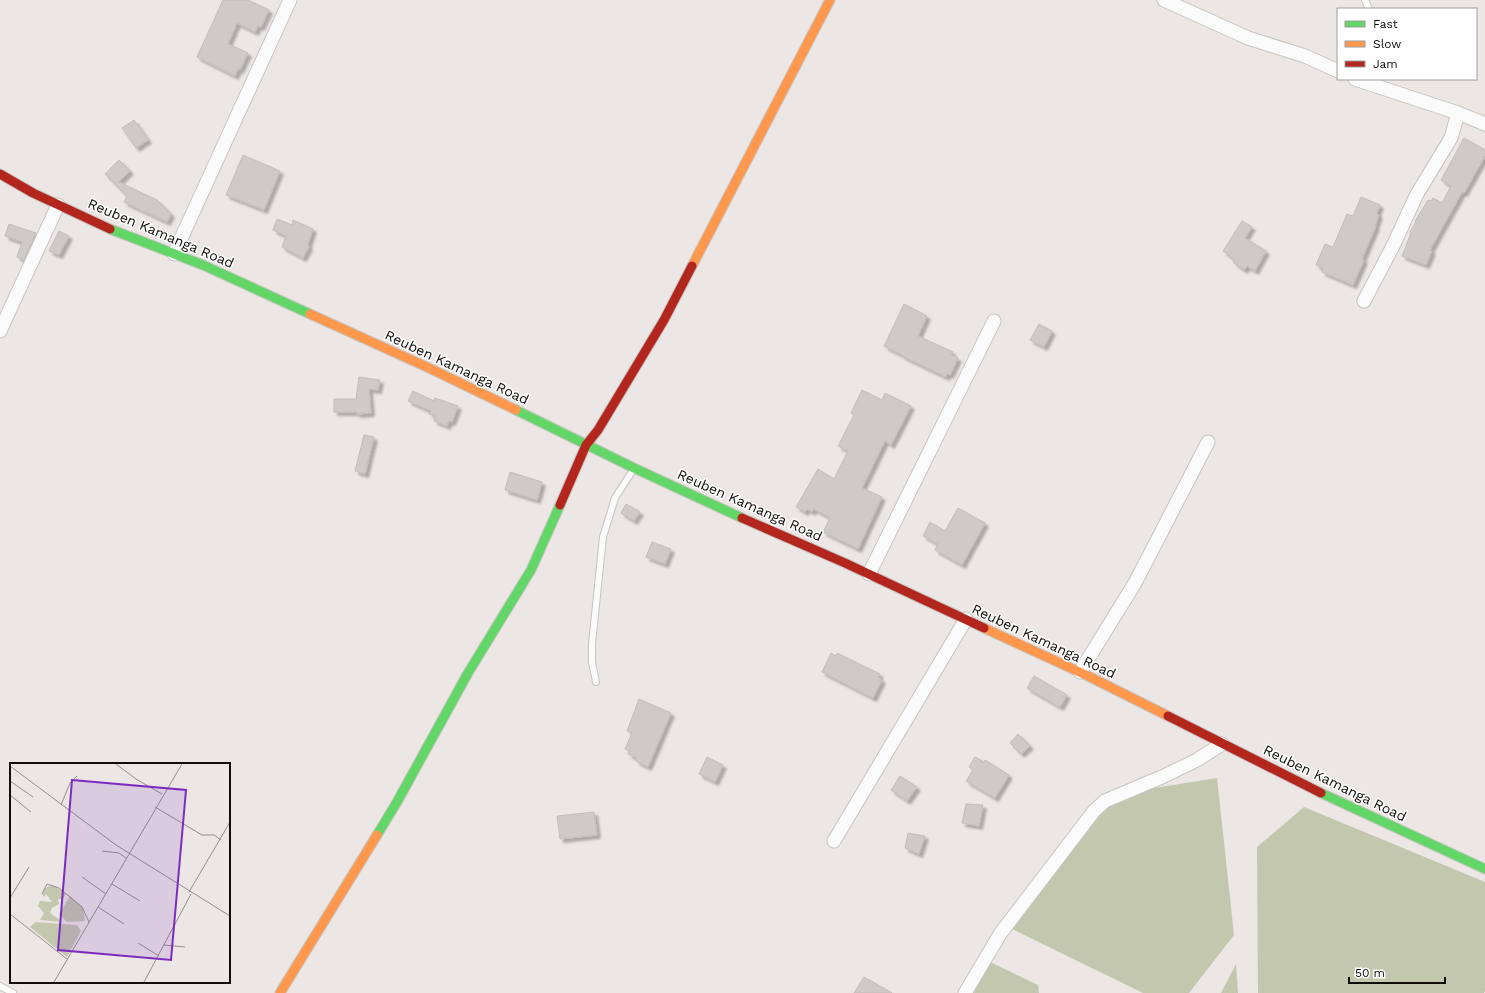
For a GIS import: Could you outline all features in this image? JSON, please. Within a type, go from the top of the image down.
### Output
[{"type":"street","points":[[174,254],[290,0]]},
{"type":"street","points":[[280,993],[397,802],[468,673],[531,570],[586,445],[598,430],[664,320],[830,0]]},
{"type":"street","points":[[1164,0],[1248,38],[1304,56],[1337,71]]},
{"type":"street","points":[[1360,80],[1458,113],[1485,124]]},
{"type":"street","points":[[1364,302],[1393,246],[1417,194],[1451,138],[1458,113]]},
{"type":"street","name":"Reuben Kamanga Road","points":[[0,174],[33,193],[126,236],[203,265],[429,368],[634,468],[869,574],[1080,672],[1325,795],[1485,869]]},
{"type":"street","points":[[0,331],[58,204]]},
{"type":"street","points":[[869,574],[994,321]]},
{"type":"street","points":[[1080,672],[1135,583],[1208,442]]},
{"type":"street","points":[[834,841],[966,619]]},
{"type":"street","points":[[965,993],[1000,934],[1094,812],[1105,801],[1197,760],[1222,744]]},
{"type":"lane","points":[[596,682],[592,662],[592,644],[603,538],[615,498],[634,468]]},
{"type":"lane","points":[[0,986],[13,993]]},
{"type":"green space","points":[[1217,778],[1234,935],[1189,993],[1143,993],[1006,926],[1105,806],[1142,790]]},
{"type":"green space","points":[[1304,807],[1485,882],[1484,993],[1258,993],[1257,847]]},
{"type":"green space","points":[[988,961],[1038,985],[1039,993],[974,993]]},
{"type":"green space","points":[[1236,964],[1238,993],[1221,993]]},
{"type":"building","points":[[223,0],[248,0],[269,10],[261,27],[258,26],[255,32],[237,23],[228,44],[248,53],[240,70],[238,69],[235,76],[197,57]]},
{"type":"building","points":[[134,120],[148,140],[136,148],[122,128]]},
{"type":"building","points":[[1464,138],[1485,150],[1485,156],[1464,193],[1462,192],[1430,250],[1432,251],[1426,265],[1402,256],[1411,233],[1410,232],[1416,222],[1415,221],[1428,200],[1431,201],[1433,198],[1442,203],[1451,186],[1441,180]]},
{"type":"building","points":[[243,155],[280,171],[264,210],[226,195]]},
{"type":"building","points":[[119,160],[130,171],[119,182],[157,200],[171,214],[167,222],[124,202],[127,196],[105,174]]},
{"type":"building","points":[[1361,197],[1380,205],[1377,213],[1379,215],[1376,226],[1353,285],[1322,272],[1323,268],[1316,265],[1325,244],[1333,247],[1347,214],[1353,216]]},
{"type":"building","points":[[277,219],[292,225],[293,220],[313,229],[308,244],[309,247],[303,258],[282,247],[286,236],[273,230]]},
{"type":"building","points":[[1242,221],[1252,227],[1245,238],[1266,251],[1255,271],[1247,266],[1244,270],[1234,263],[1235,261],[1230,258],[1231,256],[1223,251]]},
{"type":"building","points":[[9,224],[36,233],[24,260],[17,257],[22,242],[5,236]]},
{"type":"building","points":[[59,231],[69,236],[59,255],[49,251]]},
{"type":"building","points":[[904,304],[927,316],[918,336],[953,352],[951,355],[958,358],[950,375],[947,374],[946,377],[884,346]]},
{"type":"building","points":[[1039,324],[1052,331],[1044,347],[1030,340]]},
{"type":"building","points":[[359,377],[380,380],[378,390],[369,389],[371,413],[357,414],[357,412],[334,412],[334,399],[356,399]]},
{"type":"building","points":[[862,390],[882,400],[885,393],[911,406],[891,445],[885,441],[862,488],[882,497],[858,549],[823,532],[830,518],[814,509],[812,512],[807,509],[805,512],[796,507],[818,469],[834,479],[848,451],[838,446],[854,415],[851,413]]},
{"type":"building","points":[[413,391],[434,401],[435,398],[458,406],[452,422],[449,421],[447,426],[434,421],[436,416],[429,414],[431,411],[408,401]]},
{"type":"building","points":[[364,435],[374,437],[365,474],[355,471]]},
{"type":"building","points":[[510,472],[542,482],[537,500],[505,490]]},
{"type":"building","points":[[626,504],[640,512],[634,521],[621,513]]},
{"type":"building","points":[[958,508],[985,523],[962,565],[935,550],[938,544],[923,536],[930,522],[945,531]]},
{"type":"building","points":[[652,542],[671,549],[665,564],[646,557]]},
{"type":"building","points":[[831,653],[836,656],[837,653],[880,674],[878,677],[882,680],[873,698],[822,672]]},
{"type":"building","points":[[1034,676],[1067,695],[1060,707],[1027,688]]},
{"type":"building","points":[[639,699],[671,713],[648,767],[636,761],[637,758],[628,754],[630,751],[625,749],[632,733],[627,731]]},
{"type":"building","points":[[1018,734],[1030,746],[1021,754],[1010,743]]},
{"type":"building","points":[[707,757],[723,765],[715,782],[699,774]]},
{"type":"building","points":[[975,757],[984,762],[985,760],[1009,775],[995,798],[966,781],[973,770],[969,767]]},
{"type":"building","points":[[900,776],[917,787],[907,801],[891,790]]},
{"type":"building","points":[[966,804],[983,805],[979,826],[962,823]]},
{"type":"building","points":[[594,812],[597,835],[560,839],[557,816]]},
{"type":"building","points":[[908,833],[925,836],[919,854],[905,848]]},
{"type":"building","points":[[864,977],[892,993],[854,993]]},
{"type":"traffic: fast","points":[[110,229],[203,265],[310,314]]},
{"type":"traffic: fast","points":[[516,410],[634,468],[742,518]]},
{"type":"traffic: fast","points":[[377,835],[397,802],[468,673],[531,570],[560,505]]},
{"type":"traffic: fast","points":[[1321,793],[1485,869]]},
{"type":"traffic: slow","points":[[692,266],[830,0]]},
{"type":"traffic: slow","points":[[310,314],[429,368],[516,410]]},
{"type":"traffic: slow","points":[[984,628],[1088,676],[1168,716]]},
{"type":"traffic: slow","points":[[280,993],[377,835]]},
{"type":"traffic: jam","points":[[0,174],[33,193],[110,229]]},
{"type":"traffic: jam","points":[[560,505],[586,445],[598,430],[664,320],[692,266]]},
{"type":"traffic: jam","points":[[742,518],[845,563],[984,628]]},
{"type":"traffic: jam","points":[[1168,716],[1321,793]]}]
